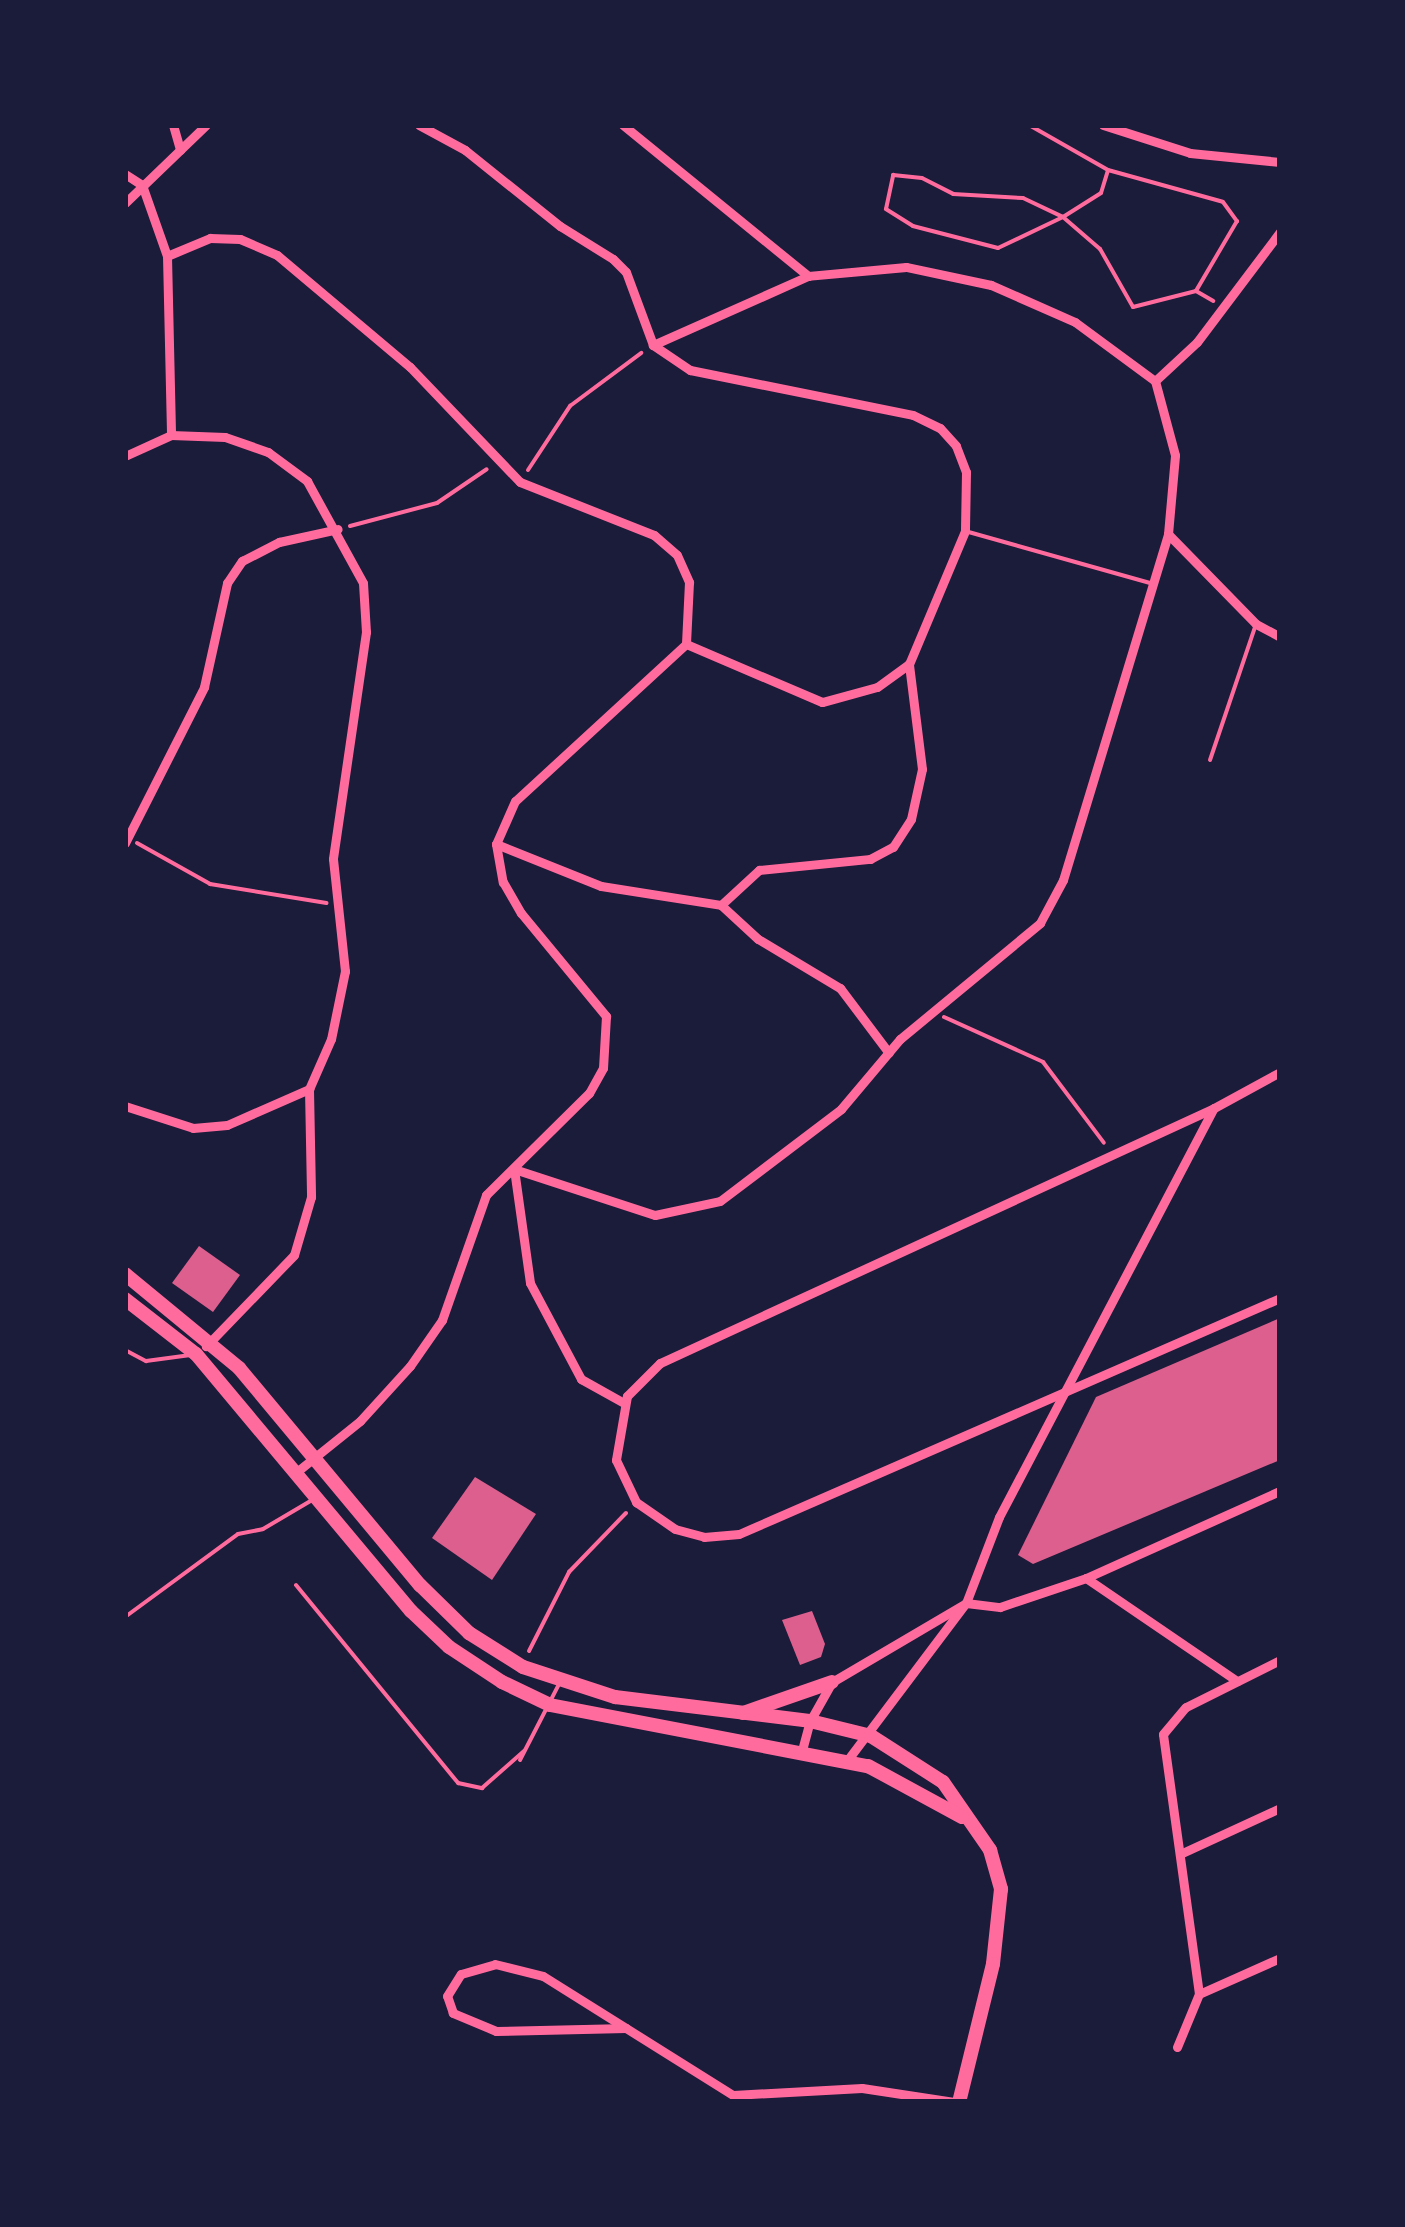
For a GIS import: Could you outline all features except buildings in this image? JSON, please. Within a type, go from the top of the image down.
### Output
[{"type":"main road","points":[[125,1274],[210,1341],[315,1456],[420,1585],[469,1633],[523,1667],[615,1697],[810,1721],[871,1736],[928,1768],[971,1823],[998,1868],[999,1927],[957,2102]]},
{"type":"main road","points":[[125,1299],[196,1354],[316,1498],[449,1647],[550,1704],[890,1772],[971,1823]]},
{"type":"main road","points":[[739,1714],[832,1682]]},
{"type":"street","points":[[173,125],[180,150]]},
{"type":"street","points":[[125,202],[206,125]]},
{"type":"street","points":[[418,125],[465,150],[613,259],[626,272],[653,344],[690,370],[729,383],[913,415],[940,428],[966,472],[965,531],[909,664],[922,769],[911,819],[893,847],[870,859],[760,870],[721,905]]},
{"type":"street","points":[[623,125],[808,276]]},
{"type":"street","points":[[1103,125],[1190,153],[1280,162]]},
{"type":"street","points":[[125,174],[142,185],[167,256],[171,435]]},
{"type":"street","points":[[1155,381],[1222,306],[1280,232]]},
{"type":"street","points":[[167,256],[210,238],[240,239],[277,255],[410,367],[520,482],[654,535],[677,555],[689,582],[686,644],[514,801],[496,844],[503,882],[606,1016],[609,1042],[588,1093],[486,1195],[431,1336],[360,1421],[295,1473]]},
{"type":"street","points":[[514,1169],[614,1207],[654,1215],[693,1212],[720,1201],[840,1109],[931,1011],[983,976],[1048,909],[1063,880],[1168,534],[1175,455],[1155,381],[1075,322],[991,285],[906,267],[808,276],[653,344]]},
{"type":"street","points":[[125,456],[171,435],[226,437],[268,452],[307,481],[338,529],[363,583],[366,632],[333,859],[345,971],[341,1004],[309,1089],[311,1197],[294,1255],[196,1354]]},
{"type":"street","points":[[126,840],[204,687],[234,572],[242,561],[279,542],[338,529]]},
{"type":"street","points":[[1168,534],[1256,624],[1280,637]]},
{"type":"street","points":[[686,644],[822,702],[877,687],[909,664]]},
{"type":"street","points":[[496,844],[601,886],[721,905],[758,939],[840,988],[889,1053]]},
{"type":"street","points":[[1280,1072],[1214,1108],[660,1363],[624,1403],[616,1460],[636,1502],[675,1529],[704,1537],[739,1534],[956,1436],[1066,1396],[1280,1298]]},
{"type":"street","points":[[125,1106],[153,1120],[210,1127],[309,1089]]},
{"type":"street","points":[[846,1762],[871,1736],[912,1668],[966,1603],[999,1516],[1066,1396],[1214,1108]]},
{"type":"street","points":[[514,1169],[530,1282],[581,1379],[624,1403]]},
{"type":"street","points":[[802,1754],[810,1721],[832,1682],[966,1603],[1000,1607],[1086,1578],[1280,1491]]},
{"type":"street","points":[[1086,1578],[1237,1681]]},
{"type":"street","points":[[1176,2046],[1199,1994],[1163,1734],[1186,1707],[1280,1660]]},
{"type":"street","points":[[1180,1854],[1280,1808]]},
{"type":"street","points":[[1199,1994],[1280,1958]]},
{"type":"street","points":[[626,2028],[496,2031],[453,2013],[448,1996],[461,1974],[495,1964],[543,1976],[626,2028],[732,2096],[862,2088],[957,2102]]},
{"type":"lane","points":[[965,531],[1155,585]]},
{"type":"lane","points":[[1210,760],[1256,624]]},
{"type":"lane","points":[[125,1350],[146,1362],[196,1354]]},
{"type":"lane","points":[[125,1617],[238,1534],[276,1524],[316,1498]]},
{"type":"lane","points":[[296,1585],[458,1783],[482,1788],[524,1751]]},
{"type":"lane","points":[[520,1760],[561,1680]]},
{"type":"path","points":[[1029,125],[1108,170],[1223,202],[1237,221],[1196,290],[1133,307],[1100,249],[1063,217],[1023,198],[953,194],[922,178],[892,175],[886,209],[913,226],[998,248],[1063,217],[1102,193],[1108,170]]},
{"type":"path","points":[[1196,290],[1222,306]]},
{"type":"path","points":[[520,482],[570,406],[653,344]]},
{"type":"path","points":[[338,529],[437,503],[500,460]]},
{"type":"path","points":[[126,840],[210,884],[335,905]]},
{"type":"path","points":[[931,1011],[1043,1062],[1113,1154]]},
{"type":"path","points":[[523,1667],[569,1572],[636,1502]]}]
